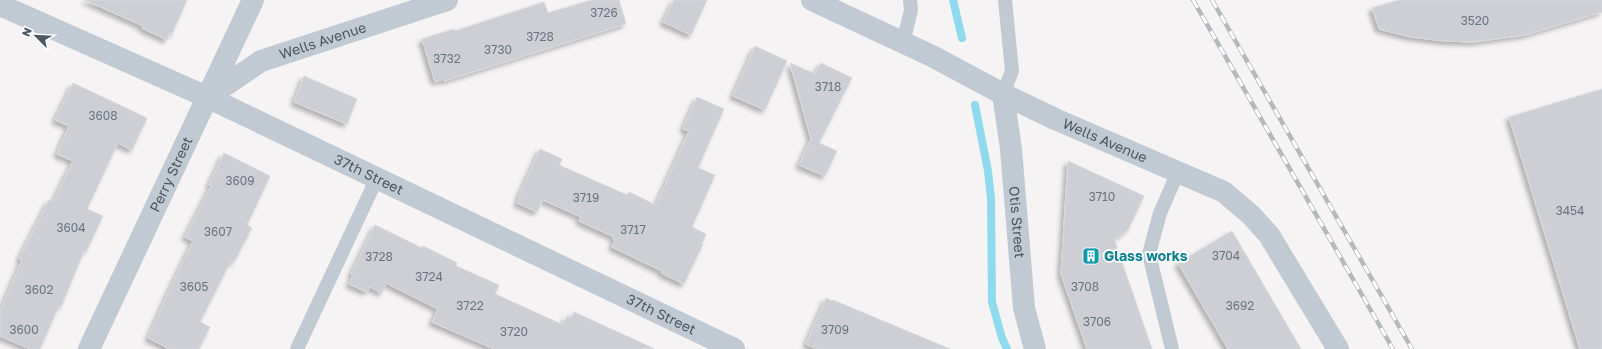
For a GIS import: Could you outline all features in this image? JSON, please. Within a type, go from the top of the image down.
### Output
[{"type":"street","name":"Perry Street","points":[[89,349],[253,0]]},
{"type":"street","name":"Wells Avenue","points":[[207,97],[261,61],[447,0]]},
{"type":"street","name":"Wells Avenue","points":[[812,0],[932,56],[1003,94],[1055,119],[1224,192],[1252,215],[1269,235],[1338,349]]},
{"type":"street","name":"37th Street","points":[[0,5],[207,97],[734,349]]},
{"type":"street","name":"Otis Street","points":[[1003,94],[1011,149],[1024,308],[1035,349]]},
{"type":"lane","points":[[903,43],[911,10],[910,0]]},
{"type":"lane","points":[[1003,94],[1012,71],[1005,0]]},
{"type":"lane","points":[[1172,349],[1149,254],[1160,214],[1178,172]]},
{"type":"lane","points":[[297,349],[377,178]]},
{"type":"building","points":[[85,0],[187,0],[172,34],[169,33],[167,40],[142,28],[143,26]]},
{"type":"building","points":[[592,0],[619,0],[626,24],[444,81],[443,79],[435,82],[422,39],[454,29],[455,31],[544,2],[548,13]]},
{"type":"building","points":[[674,0],[707,0],[691,35],[663,22]]},
{"type":"building","points":[[1399,0],[1602,0],[1602,12],[1525,35],[1473,42],[1445,41],[1411,37],[1379,29],[1372,8]]},
{"type":"building","points":[[755,46],[787,61],[765,110],[733,96]]},
{"type":"building","points":[[790,63],[815,74],[821,63],[852,78],[819,143],[837,151],[825,176],[799,165],[811,139]]},
{"type":"building","points":[[304,76],[357,99],[347,124],[294,102]]},
{"type":"building","points":[[73,83],[147,118],[132,150],[118,143],[87,209],[103,216],[86,252],[84,251],[61,307],[59,306],[40,349],[30,349],[0,336],[0,312],[22,260],[19,259],[49,200],[53,202],[73,161],[57,154],[69,126],[55,120]]},
{"type":"building","points":[[1602,89],[1602,349],[1580,349],[1509,117]]},
{"type":"building","points":[[697,97],[724,109],[698,168],[715,175],[692,227],[706,234],[703,244],[684,284],[661,273],[662,271],[612,247],[615,240],[613,239],[614,237],[579,221],[581,217],[543,200],[537,212],[517,203],[540,149],[562,159],[559,165],[627,195],[629,192],[656,205],[689,131],[683,129]]},
{"type":"building","points":[[224,153],[270,176],[247,225],[252,228],[234,262],[231,261],[200,322],[210,327],[199,349],[170,349],[148,338],[193,241],[185,237],[211,186],[209,185]]},
{"type":"building","name":"Glass works","points":[[1068,161],[1144,196],[1128,230],[1114,239],[1152,349],[1087,349],[1061,274]]},
{"type":"building","points":[[375,225],[422,248],[423,246],[457,263],[456,266],[499,285],[495,294],[563,325],[567,316],[571,318],[574,312],[655,349],[494,349],[432,322],[438,309],[386,283],[382,293],[370,287],[367,292],[349,284],[353,275],[351,274]]},
{"type":"building","points":[[1232,231],[1301,349],[1228,349],[1178,263]]},
{"type":"building","points":[[826,298],[950,349],[817,349],[806,344]]},
{"type":"waterway","points":[[953,0],[962,38]]},
{"type":"waterway","points":[[975,105],[988,171],[991,198],[992,302],[1002,338],[1007,349]]},
{"type":"railway","points":[[1193,0],[1393,349]]},
{"type":"railway","points":[[1212,0],[1412,349]]},
{"type":"place","name":"Glass works","points":[[1091,256]]}]
